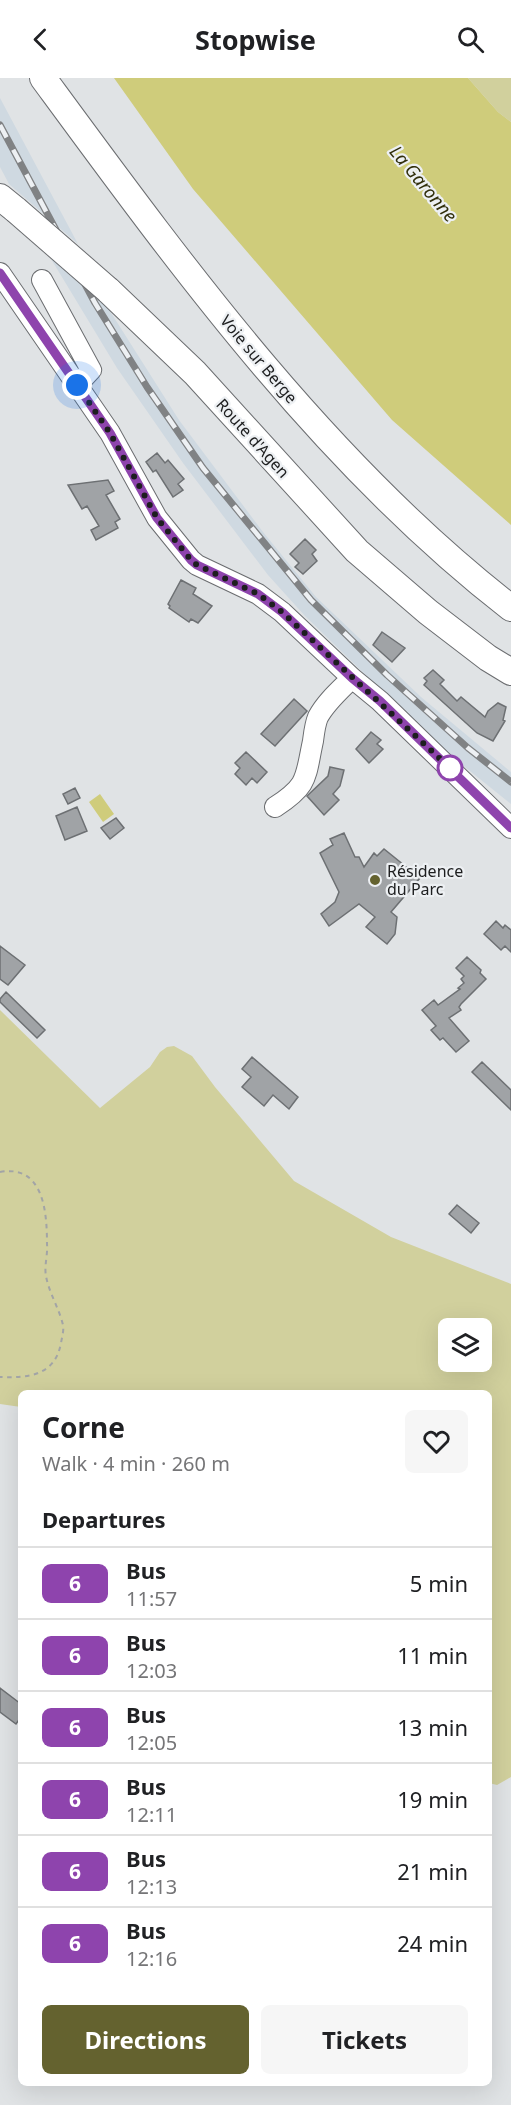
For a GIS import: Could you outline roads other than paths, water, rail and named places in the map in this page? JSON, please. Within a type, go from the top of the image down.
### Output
[{"type":"main road","name":"Voie sur Berge","points":[[43,78],[225,319],[312,422],[399,511],[511,608]]},
{"type":"main road","name":"Route d'Agen","points":[[8,203],[108,290],[195,373],[357,551],[428,612],[488,658],[511,672]]},
{"type":"street","points":[[0,273],[110,433],[157,518],[191,560],[258,594],[282,612],[380,701],[511,828]]},
{"type":"street","points":[[42,280],[91,370],[77,385]]},
{"type":"street","points":[[275,807],[301,787],[306,774],[317,719],[328,702],[352,678]]},
{"type":"water","name":"La Garonne","points":[[114,78],[468,78],[498,112],[511,122],[511,525],[392,420],[193,189]]},
{"type":"water","points":[[100,794],[114,814],[103,822],[89,802]]},
{"type":"railway","points":[[0,125],[95,303],[147,387],[203,468],[311,600],[387,675],[468,748],[511,782]]},
{"type":"place","name":"Résidence du Parc","points":[[375,880]]}]
